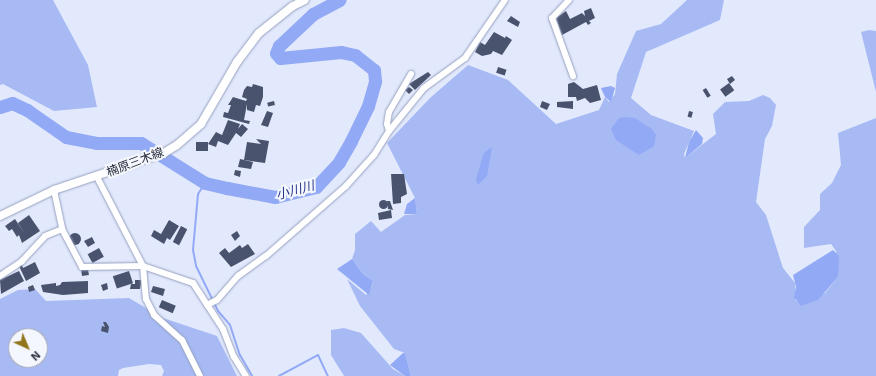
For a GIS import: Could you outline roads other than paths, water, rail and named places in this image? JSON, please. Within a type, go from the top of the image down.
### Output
[{"type":"main road","name":"楠原三木線","points":[[0,216],[54,190],[97,177],[164,153],[200,124],[237,62],[259,33],[293,6],[305,0]]},
{"type":"street","points":[[207,306],[217,300],[238,276],[266,256],[346,186],[374,156],[389,130],[424,88],[465,58],[505,0]]},
{"type":"street","points":[[569,0],[552,18],[573,76]]},
{"type":"street","points":[[389,130],[388,112],[411,74]]},
{"type":"street","points":[[97,177],[143,266],[146,299],[154,315],[182,340],[200,376]]},
{"type":"street","points":[[54,190],[62,229],[82,267],[143,266],[193,283],[223,328],[234,356],[246,376]]},
{"type":"street","points":[[0,276],[22,261],[46,236],[62,229]]},
{"type":"waterway","name":"小川川","points":[[0,107],[12,103],[27,110],[66,137],[97,143],[141,143],[205,183],[275,197],[316,187],[339,162],[351,141],[368,106],[375,81],[374,70],[355,55],[341,52],[280,58],[276,53],[279,46],[313,14],[339,0]]},
{"type":"waterway","points":[[205,183],[198,194],[193,250],[196,266],[218,311],[230,325],[240,355],[252,376]]},
{"type":"waterway","points":[[279,376],[318,355],[328,376]]}]
